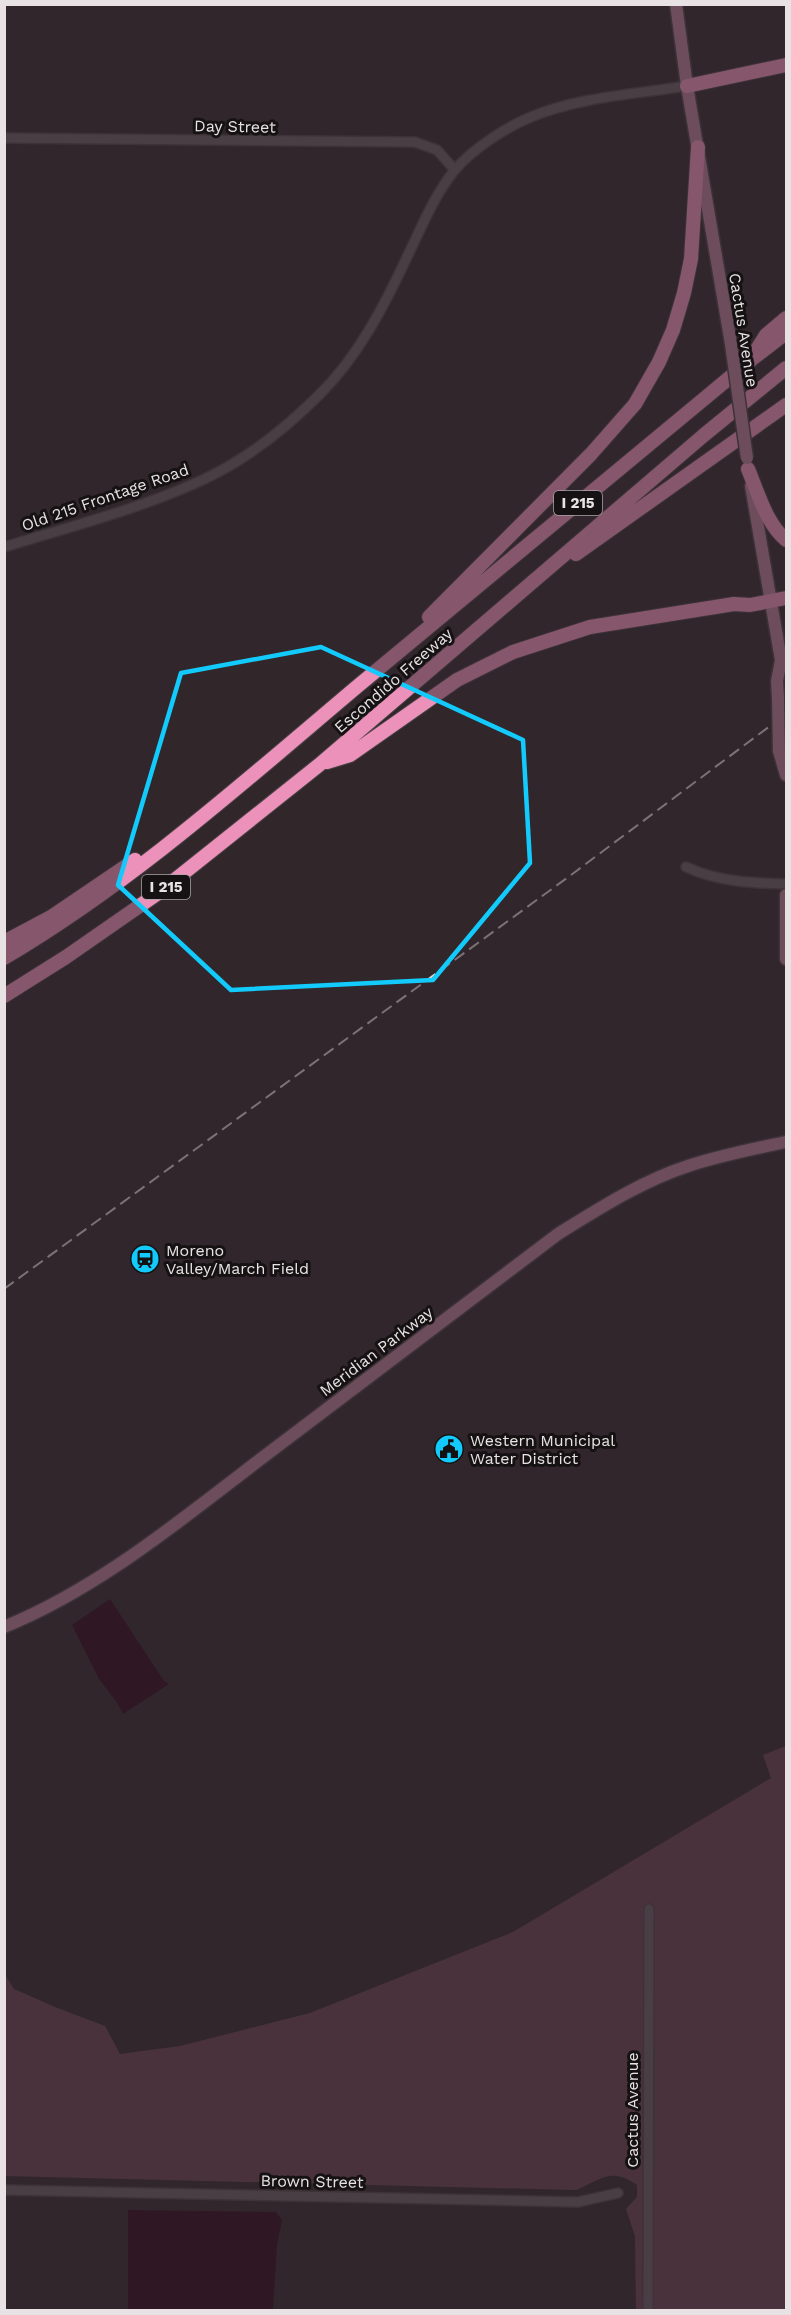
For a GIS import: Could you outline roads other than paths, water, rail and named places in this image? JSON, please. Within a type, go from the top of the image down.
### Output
[{"type":"highway","points":[[687,86],[786,65]]},
{"type":"highway","points":[[687,86],[711,87],[786,75]]},
{"type":"highway","points":[[371,675],[591,454],[635,404],[660,362],[684,293],[691,259],[698,147]]},
{"type":"highway","points":[[752,359],[766,335],[786,318]]},
{"type":"highway","name":"Escondido Freeway","points":[[4,958],[49,932],[121,882],[786,333]]},
{"type":"highway","name":"Escondido Freeway","points":[[4,996],[66,957],[161,891],[319,765],[704,435],[786,368]]},
{"type":"highway","points":[[494,614],[786,405]]},
{"type":"highway","points":[[747,463],[771,521],[786,540]]},
{"type":"highway","points":[[319,765],[350,755],[457,680],[534,644],[590,627],[786,598]]},
{"type":"highway","points":[[4,942],[51,918],[214,807]]},
{"type":"main road","name":"Cactus Avenue","points":[[676,4],[687,86],[731,344],[747,463],[770,601],[784,664],[777,681],[780,751],[786,775]]},
{"type":"main road","points":[[786,895],[786,959]]},
{"type":"main road","name":"Meridian Parkway","points":[[4,1627],[54,1604],[94,1580],[169,1528],[558,1233],[636,1188],[687,1166],[735,1152],[786,1142]]},
{"type":"street","name":"Old 215 Frontage Road","points":[[4,547],[133,506],[198,482],[234,463],[267,441],[321,394],[347,361],[377,319],[431,207],[455,170],[484,144],[531,117],[576,104],[687,86]]},
{"type":"street","name":"Day Street","points":[[4,138],[415,142],[437,150],[455,170]]},
{"type":"street","points":[[686,867],[715,878],[737,882],[786,884]]},
{"type":"street","name":"Cactus Avenue","points":[[648,2310],[649,1909]]},
{"type":"street","name":"Brown Street","points":[[4,2190],[578,2202],[618,2193]]},
{"type":"railway","points":[[4,1289],[571,875],[786,714]]},
{"type":"place","name":"Moreno Valley/March Field","points":[[145,1259]]},
{"type":"place","name":"Western Municipal Water District","points":[[449,1449]]}]
